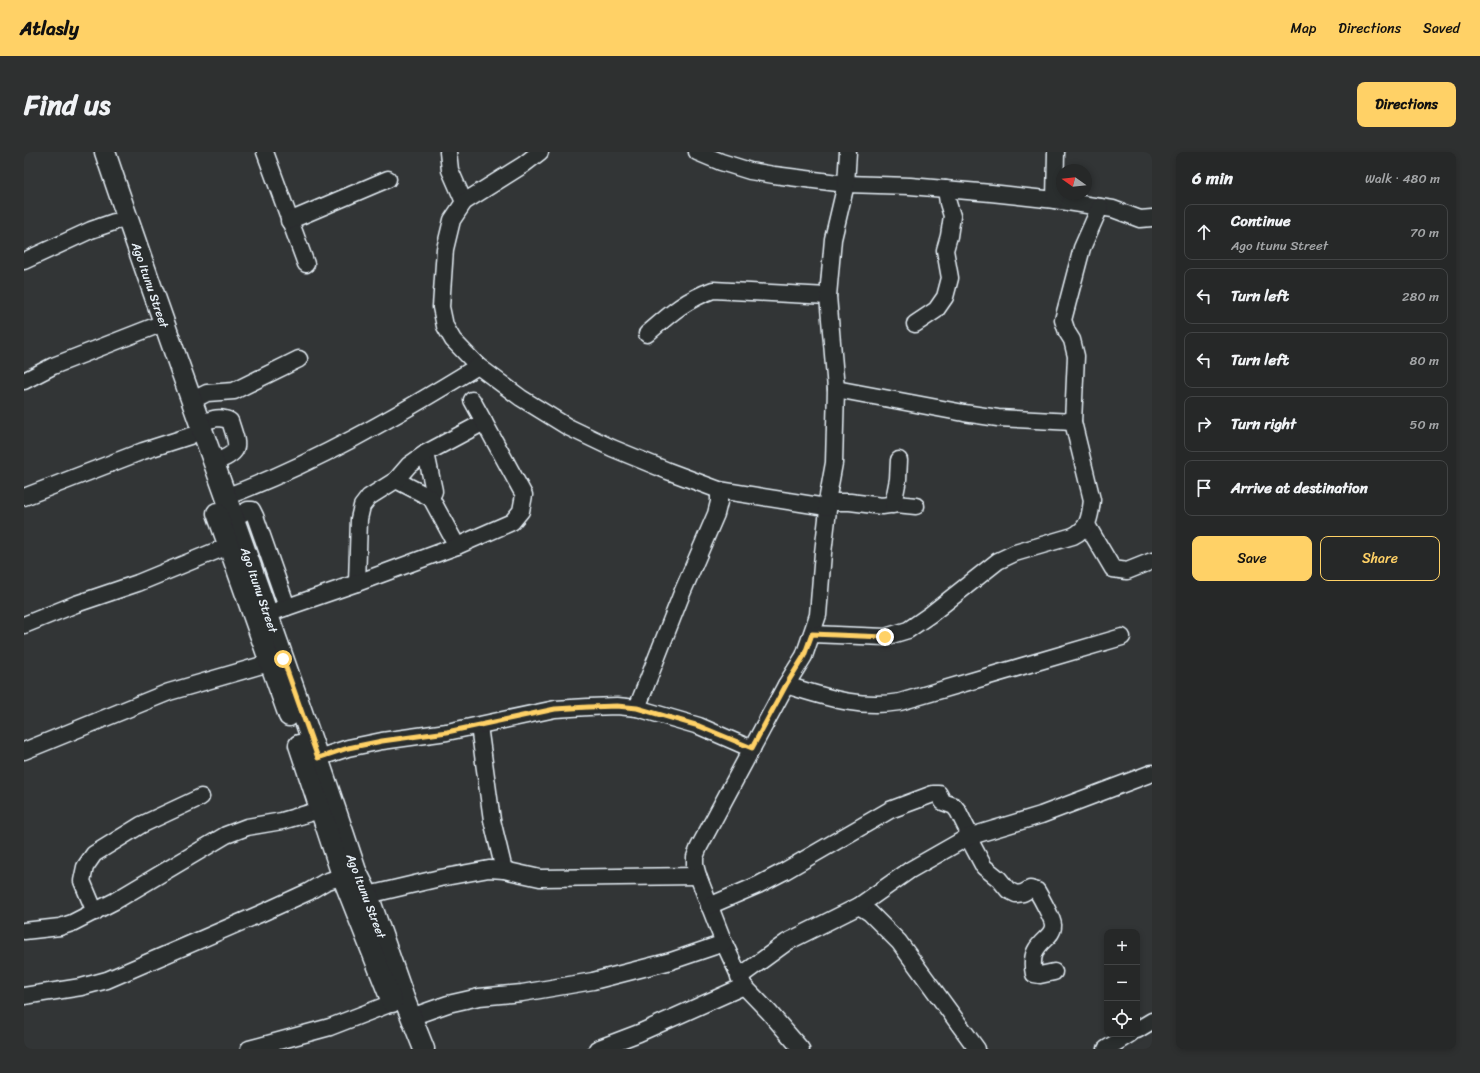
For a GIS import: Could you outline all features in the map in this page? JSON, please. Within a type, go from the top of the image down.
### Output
[{"type":"main road","name":"Ago Itunu Street","points":[[91,152],[114,222],[191,401],[194,430],[213,463],[234,518],[356,871],[368,895],[411,1017],[424,1049]]},
{"type":"main road","name":"Ago Itunu Street","points":[[105,152],[158,325],[194,430],[228,546],[296,736],[343,878],[409,1049]]},
{"type":"street","points":[[265,152],[306,264]]},
{"type":"street","points":[[448,152],[450,170],[464,202]]},
{"type":"street","points":[[540,152],[523,165],[464,202],[452,220],[446,249],[440,307],[445,326],[454,340],[478,366],[521,398],[568,427],[616,450],[668,472],[719,490],[827,504],[850,502],[882,506],[916,506]]},
{"type":"street","points":[[697,152],[721,162],[750,171],[774,175],[846,184],[910,186],[1055,200],[1113,209],[1140,219],[1152,218]]},
{"type":"street","points":[[801,1049],[741,981],[709,906],[698,876],[695,865],[695,857],[786,685],[804,656],[818,615],[828,510],[827,504],[834,463],[836,388],[828,296],[833,239],[846,184],[848,152]]},
{"type":"street","points":[[1055,200],[1056,152]]},
{"type":"street","points":[[290,221],[388,179]]},
{"type":"street","points":[[915,324],[936,310],[945,297],[950,278],[945,250],[950,236],[952,216],[946,189]]},
{"type":"street","points":[[812,634],[885,637],[908,630],[931,614],[998,561],[1015,553],[1073,536],[1087,525],[1091,513],[1092,500],[1073,422],[1076,356],[1072,340],[1067,332],[1063,320],[1082,248],[1100,207]]},
{"type":"street","points":[[24,261],[91,230],[114,222]]},
{"type":"street","points":[[647,334],[687,301],[713,290],[828,296]]},
{"type":"street","points":[[24,381],[53,366],[158,325]]},
{"type":"street","points":[[191,401],[207,394],[234,391],[299,359]]},
{"type":"street","points":[[225,497],[298,467],[408,409],[478,366]]},
{"type":"street","points":[[836,388],[964,414],[998,418],[1073,422]]},
{"type":"street","points":[[267,614],[457,546],[512,522],[521,511],[524,495],[472,400]]},
{"type":"street","points":[[24,497],[143,451],[194,430],[218,418],[224,418],[230,421],[237,445],[235,452],[230,456],[213,463]]},
{"type":"street","points":[[357,583],[359,519],[362,506],[369,497],[396,480],[409,465],[426,453],[484,422]]},
{"type":"street","points":[[426,453],[434,491],[431,498]]},
{"type":"street","points":[[893,505],[898,480],[899,460]]},
{"type":"street","points":[[396,480],[431,498],[457,546]]},
{"type":"street","points":[[637,708],[682,593],[716,514],[719,502],[719,490]]},
{"type":"street","points":[[234,518],[248,510],[252,510],[287,607]]},
{"type":"street","points":[[1087,525],[1113,569],[1127,571],[1152,561]]},
{"type":"street","points":[[24,625],[76,604],[138,583],[228,546]]},
{"type":"street","points":[[786,685],[835,700],[886,704],[900,702],[1122,637]]},
{"type":"street","points":[[24,751],[170,692],[269,663]]},
{"type":"street","points":[[318,758],[348,748],[382,741],[479,726],[555,709],[617,706],[637,708],[699,726],[752,748]]},
{"type":"street","points":[[479,726],[492,820],[504,870]]},
{"type":"street","points":[[597,1049],[640,1033],[741,981],[787,942],[859,906],[910,870],[968,837],[1041,815],[1152,773]]},
{"type":"street","points":[[709,906],[758,885],[783,872],[890,810],[933,794],[939,794],[943,802],[954,806],[958,811],[967,829],[968,837],[984,868],[996,877],[1008,890],[1016,894],[1023,893],[1030,889],[1037,891],[1044,901],[1054,926],[1049,935],[1036,949],[1032,965],[1034,974],[1054,972]]},
{"type":"street","points":[[95,912],[82,881],[85,867],[94,854],[141,825],[201,797]]},
{"type":"street","points":[[24,931],[60,927],[72,923],[95,912],[226,835],[247,827],[282,821],[320,810]]},
{"type":"street","points":[[368,895],[489,869],[504,870],[540,878],[698,876]]},
{"type":"street","points":[[24,996],[81,987],[107,980],[262,914],[330,880],[343,878]]},
{"type":"street","points":[[859,906],[870,912],[899,942],[977,1049]]},
{"type":"street","points":[[411,1017],[448,1004],[479,997],[522,993],[593,981],[671,961],[724,943]]},
{"type":"street","points":[[249,1049],[330,1027],[392,1003]]},
{"type":"street","points":[[1140,1028],[1152,1021]]},
{"type":"street","points":[[1106,1049],[1125,1037]]},
{"type":"route","points":[[283,659],[318,758],[348,748],[382,741],[479,726],[555,709],[617,706],[637,708],[699,726],[752,748],[786,685],[804,656],[812,634],[885,637]]}]
